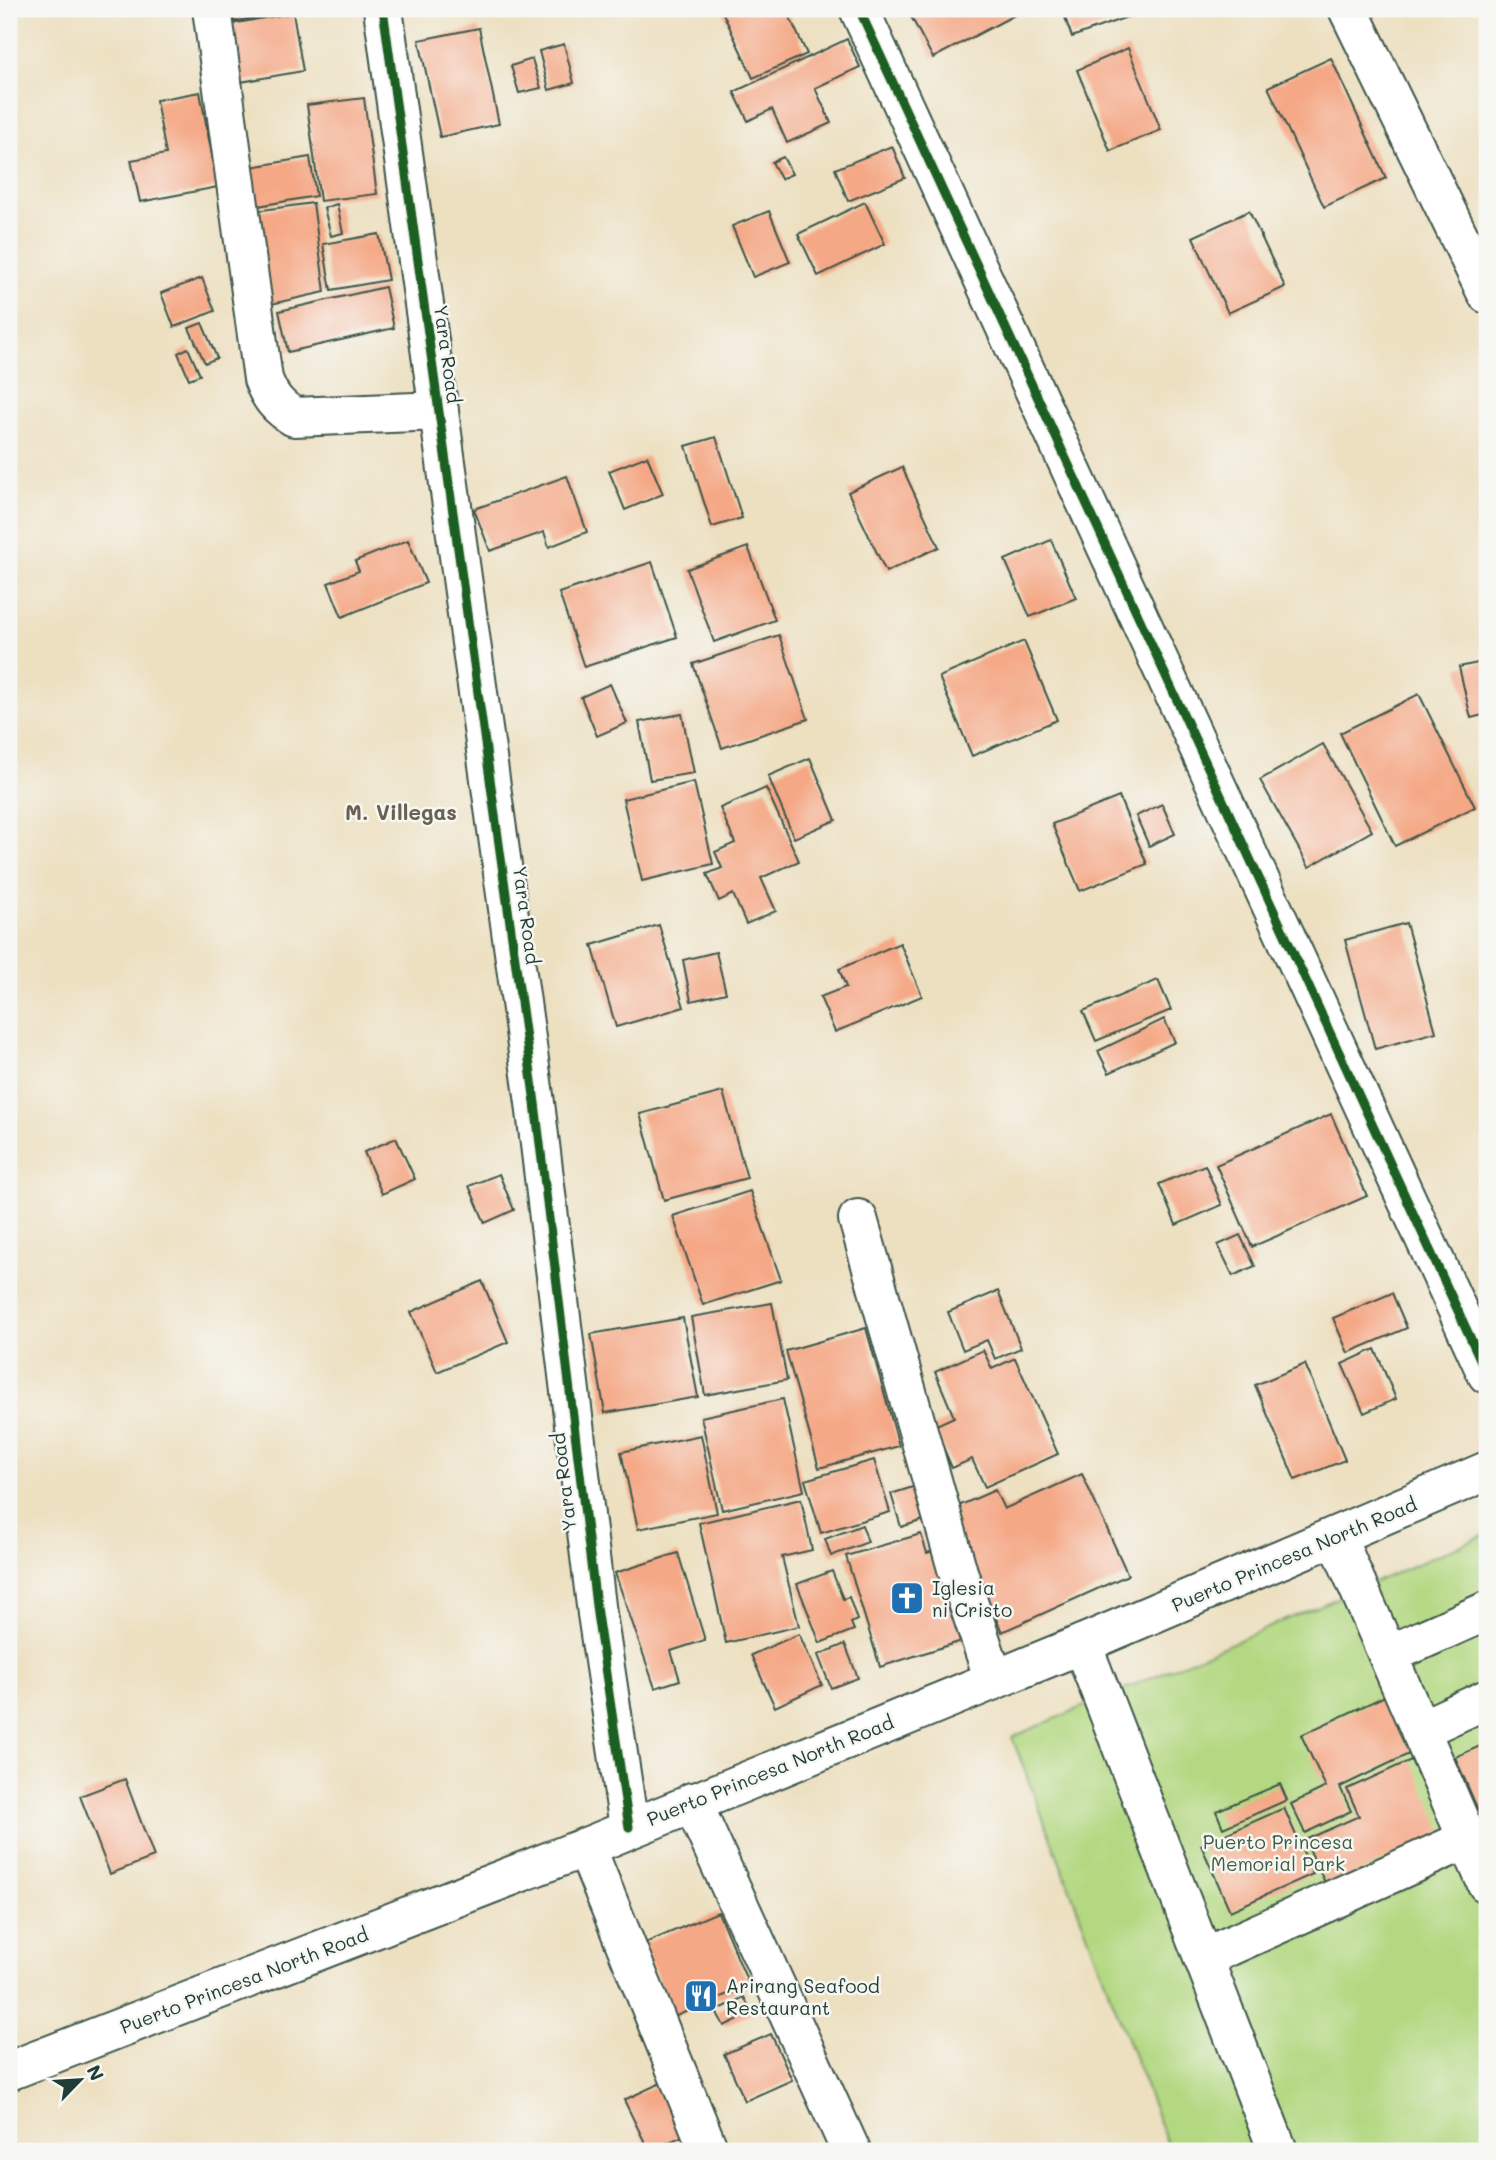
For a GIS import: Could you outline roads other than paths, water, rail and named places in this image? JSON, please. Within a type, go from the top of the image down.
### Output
[{"type":"street","points":[[212,9],[264,379],[269,395],[279,408],[294,417],[439,411]]},
{"type":"street","name":"Yara Road","points":[[383,9],[535,1103],[597,1614],[629,1827]]},
{"type":"street","points":[[859,9],[1487,1374]]},
{"type":"street","points":[[1348,9],[1487,294]]},
{"type":"street","points":[[858,1219],[958,1572],[994,1680]]},
{"type":"street","name":"Puerto Princesa North Road","points":[[9,2071],[586,1847],[629,1827],[1082,1644],[1487,1471]]},
{"type":"street","points":[[1336,1536],[1487,1884]]},
{"type":"street","points":[[1388,1655],[1487,1611]]},
{"type":"street","points":[[1082,1644],[1278,2151]]},
{"type":"street","points":[[1420,1730],[1487,1699]]},
{"type":"street","points":[[692,1802],[850,2151]]},
{"type":"street","points":[[1203,1958],[1468,1839]]},
{"type":"street","points":[[586,1847],[709,2151]]},
{"type":"place","name":"Iglesia ni Cristo","points":[[907,1598]]},
{"type":"place","name":"Arirang Seafood Restaurant","points":[[701,1996]]},
{"type":"district","name":"M. Villegas","points":[[401,811]]},
{"type":"park label","name":"Puerto Princesa Memorial Park","points":[[1278,1852]]}]
